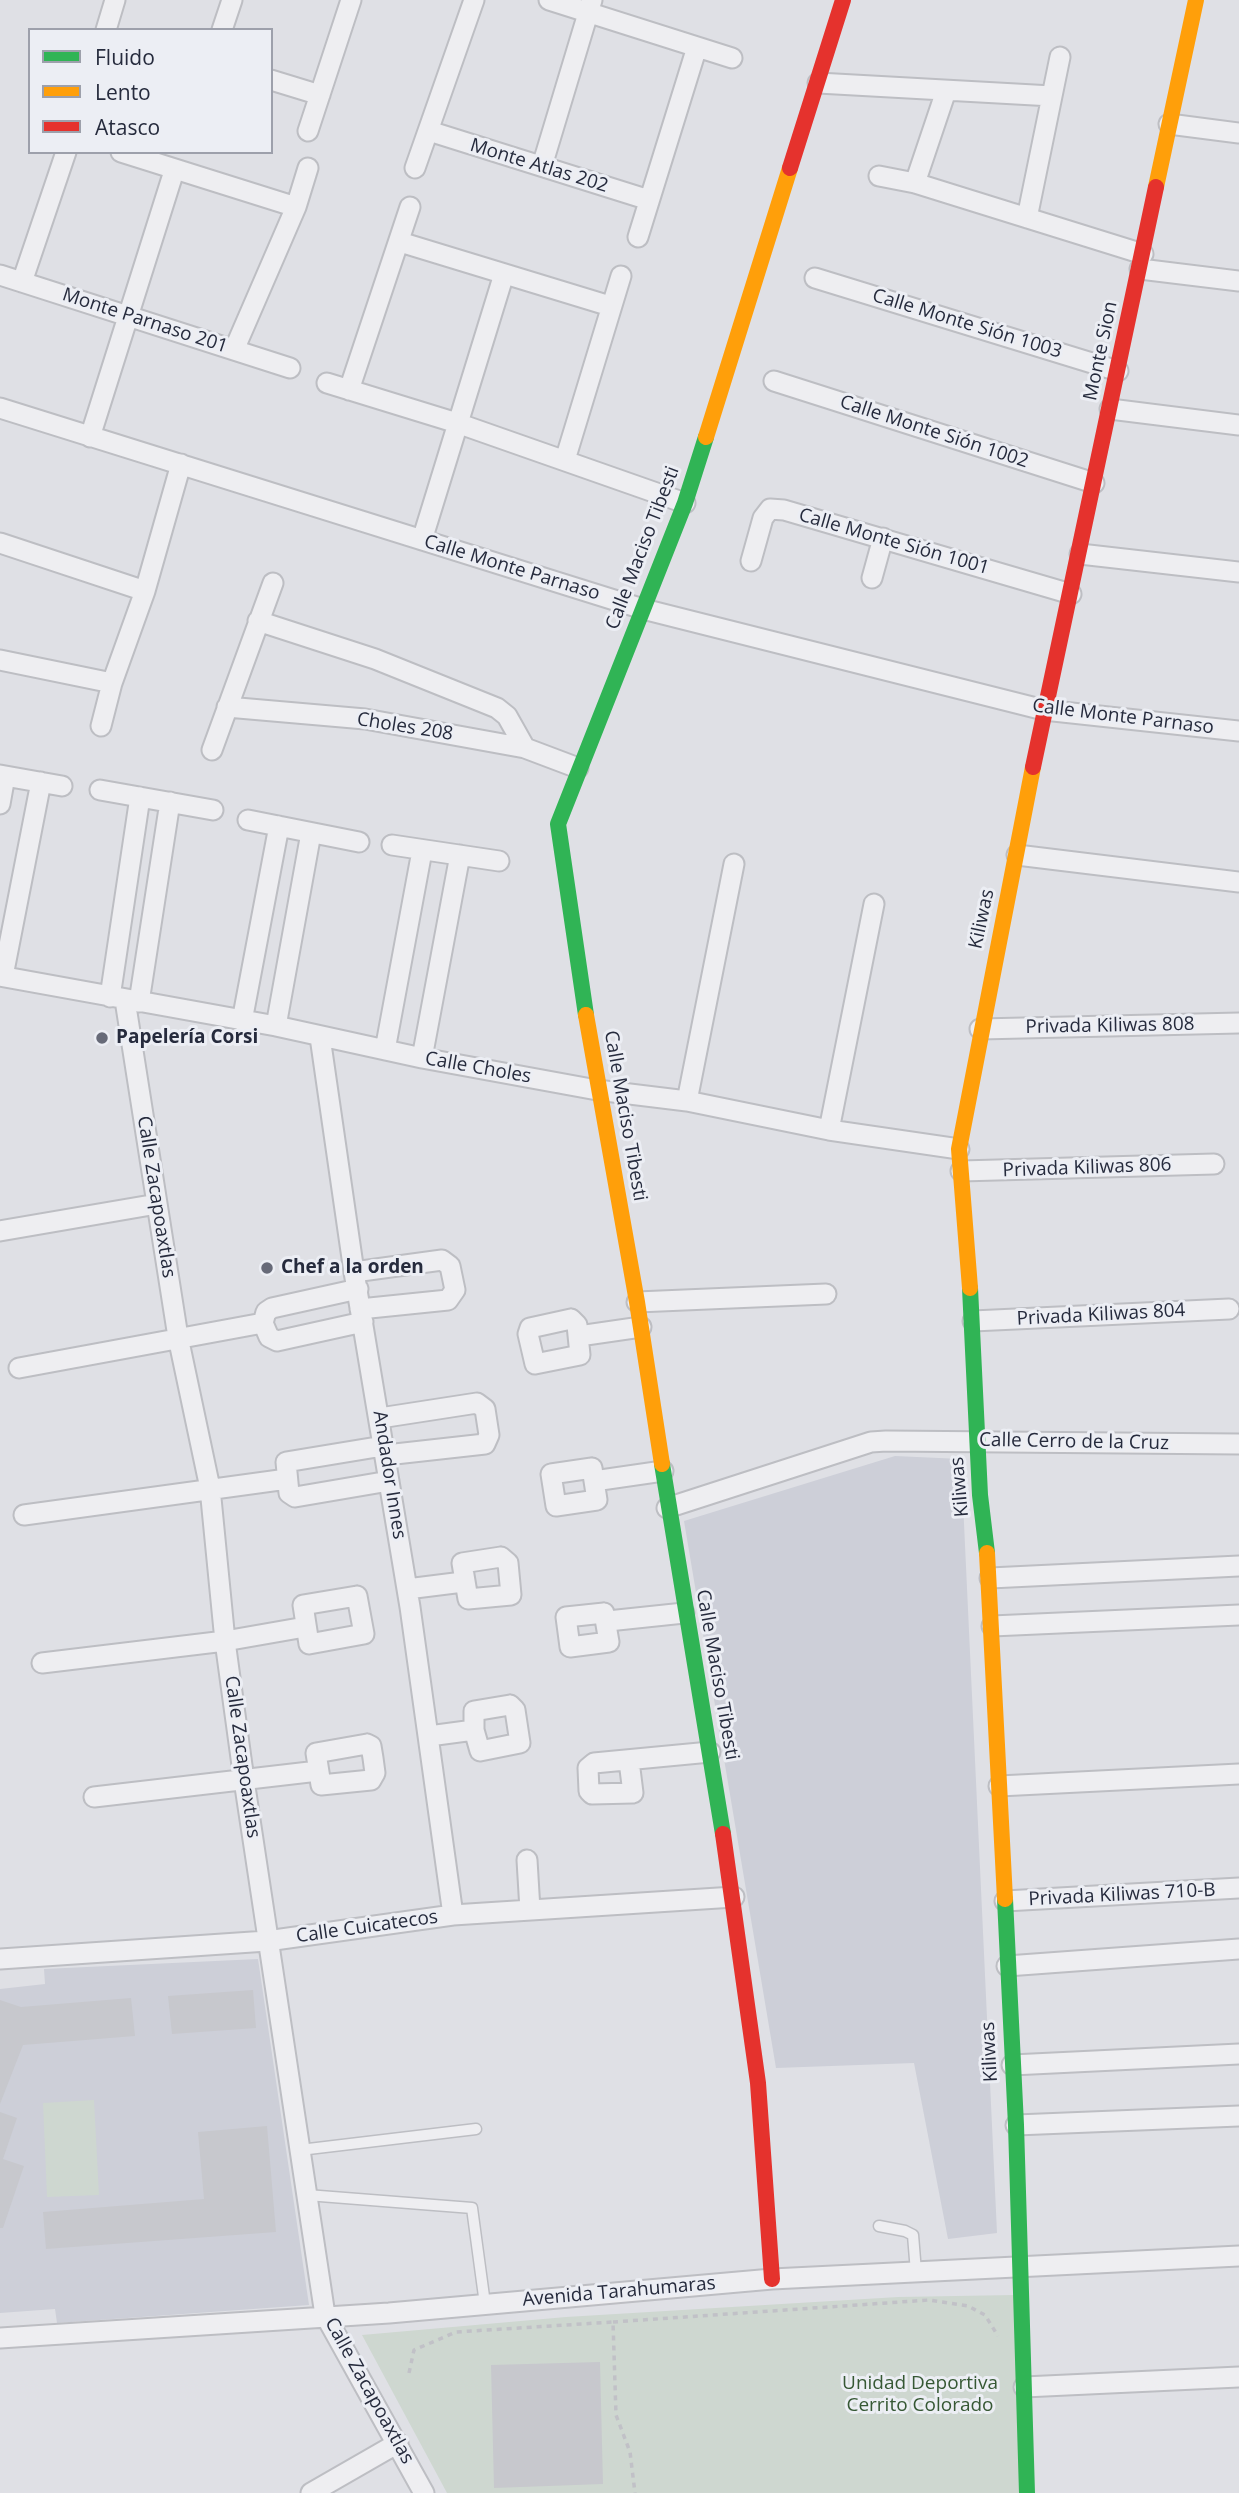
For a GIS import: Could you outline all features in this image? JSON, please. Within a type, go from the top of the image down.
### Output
[{"type":"street","points":[[107,28],[115,0]]},
{"type":"street","points":[[223,28],[232,0]]},
{"type":"street","points":[[308,131],[351,0]]},
{"type":"street","points":[[415,168],[474,0]]},
{"type":"street","points":[[549,0],[590,6],[732,58]]},
{"type":"street","name":"Calle Maciso Tibesti","points":[[772,2279],[758,2083],[734,1897],[684,1613],[637,1302],[597,1090],[558,834],[560,815],[685,502],[843,0]]},
{"type":"street","name":"Monte Sion","points":[[1044,710],[1080,554],[1196,0]]},
{"type":"street","points":[[542,166],[590,6]]},
{"type":"street","points":[[638,237],[697,47]]},
{"type":"street","points":[[1027,218],[1060,57]]},
{"type":"street","points":[[273,81],[320,95]]},
{"type":"street","points":[[818,83],[1052,96]]},
{"type":"street","points":[[915,183],[946,91]]},
{"type":"street","points":[[1169,124],[1239,133]]},
{"type":"street","name":"Monte Atlas 202","points":[[429,131],[649,200]]},
{"type":"street","points":[[22,282],[65,154]]},
{"type":"street","points":[[127,154],[174,171],[296,206]]},
{"type":"street","points":[[234,350],[296,206],[308,168]]},
{"type":"street","points":[[90,437],[174,171]]},
{"type":"street","points":[[879,176],[915,183],[1027,218],[1141,261],[1239,281]]},
{"type":"street","points":[[349,390],[410,207]]},
{"type":"street","points":[[400,242],[610,306]]},
{"type":"street","points":[[422,540],[504,274]]},
{"type":"street","name":"Monte Parnaso 201","points":[[0,275],[290,368]]},
{"type":"street","points":[[565,460],[621,276]]},
{"type":"street","name":"Calle Monte Sión 1003","points":[[815,278],[1118,371]]},
{"type":"street","name":"Calle Monte Sión 1002","points":[[774,381],[1094,484]]},
{"type":"street","points":[[327,383],[457,423],[685,502]]},
{"type":"street","name":"Calle Monte Parnaso","points":[[0,408],[643,609],[1044,710],[1239,731]]},
{"type":"street","points":[[1110,409],[1239,425]]},
{"type":"street","points":[[101,726],[112,682],[145,591],[181,464]]},
{"type":"street","name":"Calle Monte Sión 1001","points":[[751,561],[763,518],[770,509],[883,538],[1070,594]]},
{"type":"street","points":[[872,578],[883,538]]},
{"type":"street","points":[[0,543],[145,591]]},
{"type":"street","points":[[1080,554],[1239,572]]},
{"type":"street","points":[[212,750],[273,583]]},
{"type":"street","points":[[258,621],[374,659],[497,708],[507,716],[525,748]]},
{"type":"street","points":[[0,660],[112,682]]},
{"type":"street","name":"Choles 208","points":[[227,707],[365,719],[525,748],[578,768]]},
{"type":"street","name":"Kiliwas","points":[[1027,2493],[1016,2125],[990,1578],[977,1441],[973,1321],[959,1149],[1044,710]]},
{"type":"street","points":[[0,804],[3,776],[62,786]]},
{"type":"street","points":[[1,976],[41,782]]},
{"type":"street","points":[[100,790],[213,810]]},
{"type":"street","points":[[124,999],[141,797]]},
{"type":"street","points":[[124,999],[170,803]]},
{"type":"street","points":[[248,820],[359,842]]},
{"type":"street","points":[[242,1021],[279,826]]},
{"type":"street","points":[[276,1026],[311,832]]},
{"type":"street","points":[[392,845],[499,861]]},
{"type":"street","points":[[385,1050],[422,851]]},
{"type":"street","points":[[422,1058],[460,855]]},
{"type":"street","points":[[1017,855],[1239,882]]},
{"type":"street","points":[[687,1101],[734,864]]},
{"type":"street","points":[[830,1130],[874,904]]},
{"type":"street","name":"Calle Choles","points":[[1,976],[276,1026],[422,1058],[597,1090],[687,1101],[830,1130],[959,1149]]},
{"type":"street","name":"Calle Zacapoaxtlas","points":[[124,999],[178,1337],[210,1488],[225,1641],[244,1780],[325,2315],[424,2493]]},
{"type":"street","name":"Privada Kiliwas 808","points":[[981,1029],[1239,1023]]},
{"type":"street","name":"Andador Innes","points":[[320,1037],[356,1280],[407,1589],[453,1914]]},
{"type":"street","name":"Privada Kiliwas 806","points":[[961,1171],[1214,1164]]},
{"type":"street","points":[[0,1231],[157,1204]]},
{"type":"street","points":[[447,1262],[455,1290],[454,1296],[448,1300],[362,1315],[277,1341],[269,1337],[263,1323],[266,1312],[272,1308],[356,1280],[447,1262]]},
{"type":"street","points":[[637,1302],[826,1294]]},
{"type":"street","name":"Privada Kiliwas 804","points":[[973,1321],[1229,1309]]},
{"type":"street","points":[[19,1368],[263,1323]]},
{"type":"street","points":[[579,1336],[641,1326]]},
{"type":"street","points":[[380,1418],[477,1403],[485,1409],[489,1435],[485,1444],[385,1451],[289,1461],[285,1464],[289,1493],[295,1497],[389,1480]]},
{"type":"street","name":"Calle Cerro de la Cruz","points":[[667,1508],[871,1443],[977,1441],[1239,1444]]},
{"type":"street","points":[[594,1481],[663,1471]]},
{"type":"street","points":[[24,1515],[287,1479]]},
{"type":"street","points":[[990,1578],[1239,1566]]},
{"type":"street","points":[[407,1589],[463,1582]]},
{"type":"street","points":[[607,1621],[684,1613]]},
{"type":"street","points":[[992,1626],[1239,1615]]},
{"type":"street","points":[[42,1663],[225,1641],[305,1627]]},
{"type":"street","points":[[429,1736],[474,1730]]},
{"type":"street","points":[[629,1761],[710,1752]]},
{"type":"street","points":[[94,1797],[318,1771]]},
{"type":"street","points":[[999,1786],[1239,1774]]},
{"type":"street","points":[[527,1860],[530,1910]]},
{"type":"street","name":"Privada Kiliwas 710-B","points":[[1004,1901],[1239,1888]]},
{"type":"street","name":"Calle Cuicatecos","points":[[0,1959],[267,1941],[453,1914],[734,1897]]},
{"type":"street","points":[[1007,1966],[1239,1949]]},
{"type":"street","points":[[1012,2065],[1239,2054]]},
{"type":"street","points":[[1016,2125],[1239,2116]]},
{"type":"street","name":"Avenida Tarahumaras","points":[[0,2337],[485,2304],[772,2279],[1239,2256]]},
{"type":"street","points":[[1024,2387],[1239,2377]]},
{"type":"street","points":[[311,2493],[398,2443]]},
{"type":"lane","points":[[300,2150],[476,2129]]},
{"type":"lane","points":[[307,2195],[472,2208],[485,2304]]},
{"type":"lane","points":[[879,2227],[913,2235],[916,2272]]},
{"type":"path","points":[[409,2373],[414,2350],[456,2332],[929,2300],[968,2306],[985,2315],[1001,2346]]},
{"type":"path","points":[[613,2322],[616,2415],[630,2452],[635,2493]]},
{"type":"shaded area","points":[[895,1456],[961,1459],[997,2233],[948,2239],[914,2063],[776,2068],[684,1521]]},
{"type":"shaded area","points":[[258,1959],[309,2305],[57,2323],[55,2309],[0,2313],[0,1989],[45,1984],[44,1969]]},
{"type":"green space","points":[[94,2100],[99,2195],[47,2197],[43,2103]]},
{"type":"green space","name":"Unidad Deportiva Cerrito Colorado","points":[[1014,2295],[1025,2493],[447,2493],[362,2335],[566,2317],[898,2297]]},
{"type":"building","points":[[253,1990],[256,2028],[172,2034],[168,1996]]},
{"type":"building","points":[[131,1998],[135,2036],[23,2045],[0,2104],[0,2000],[21,2007]]},
{"type":"building","points":[[0,2112],[17,2118],[3,2159],[24,2166],[3,2228],[0,2228]]},
{"type":"building","points":[[267,2126],[276,2232],[46,2249],[43,2212],[204,2199],[198,2132]]},
{"type":"building","points":[[600,2362],[603,2484],[494,2488],[491,2365]]},
{"type":"traffic: fast","points":[[586,1015],[558,824],[685,503],[706,437]]},
{"type":"traffic: fast","points":[[970,1288],[980,1495],[987,1553]]},
{"type":"traffic: fast","points":[[662,1464],[723,1834]]},
{"type":"traffic: fast","points":[[1005,1899],[1016,2125],[1027,2493]]},
{"type":"traffic: slow","points":[[1156,187],[1196,0]]},
{"type":"traffic: slow","points":[[706,437],[790,168]]},
{"type":"traffic: slow","points":[[970,1288],[959,1149],[1033,767]]},
{"type":"traffic: slow","points":[[586,1015],[637,1302],[662,1464]]},
{"type":"traffic: slow","points":[[987,1553],[1005,1899]]},
{"type":"traffic: jam","points":[[790,168],[843,0]]},
{"type":"traffic: jam","points":[[1033,767],[1156,187]]},
{"type":"traffic: jam","points":[[723,1834],[758,2083],[772,2279]]},
{"type":"place","name":"Papelería Corsi","points":[[102,1038]]},
{"type":"place","name":"Chef a la orden","points":[[267,1268]]}]
